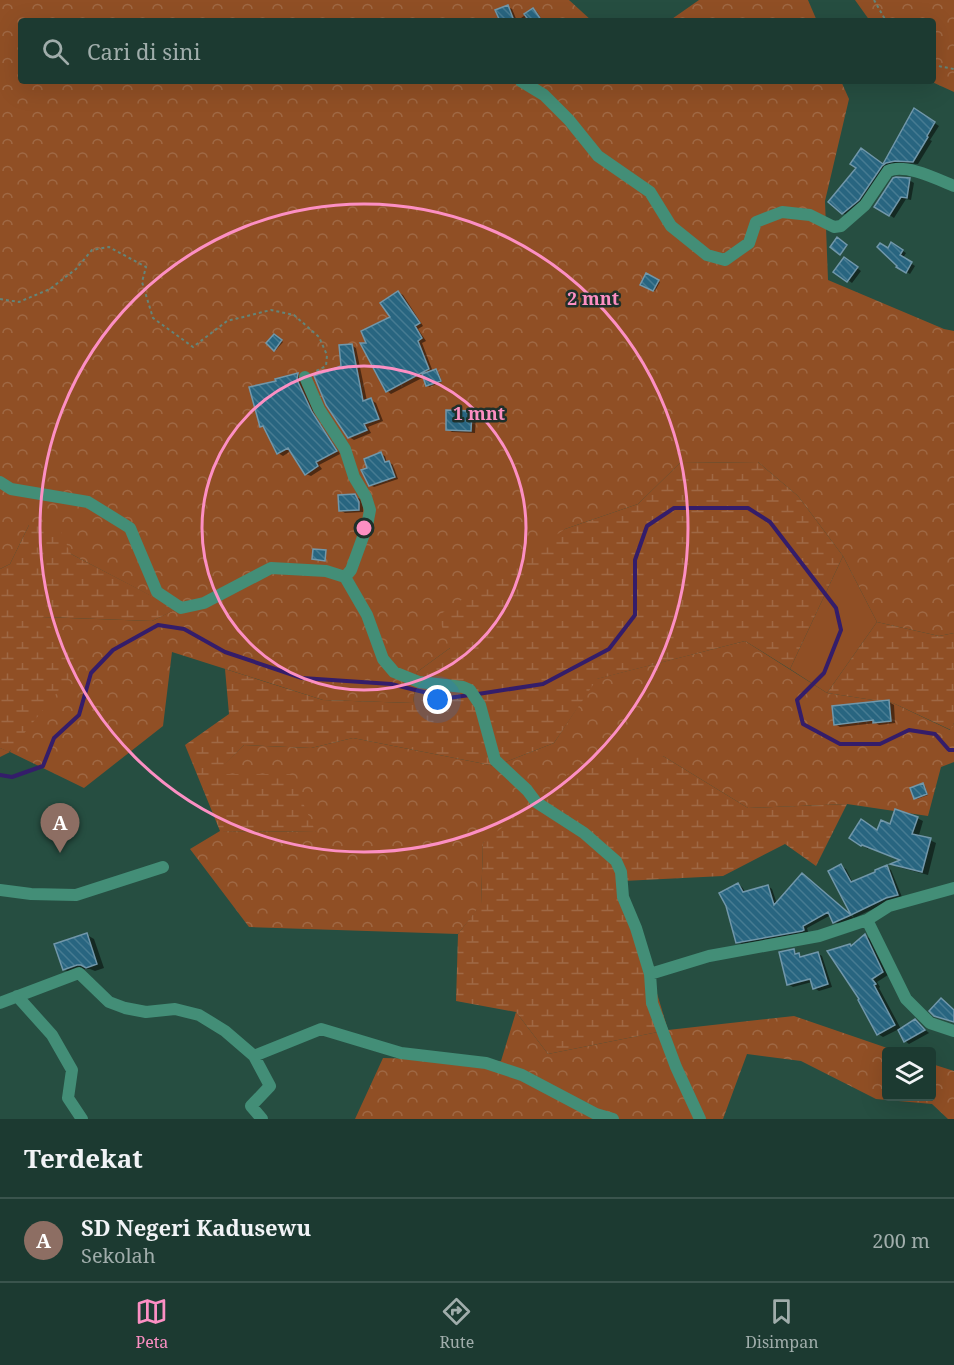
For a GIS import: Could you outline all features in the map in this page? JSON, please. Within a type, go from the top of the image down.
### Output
[{"type":"street","points":[[526,84],[544,95],[569,120],[598,156],[651,192],[671,226],[707,255],[725,260],[750,243],[756,222],[782,212],[810,215],[834,227],[841,226],[865,206],[888,171],[894,168],[919,172],[954,186]]},
{"type":"street","points":[[305,377],[319,409],[345,449],[354,477],[366,496],[370,510],[367,526],[351,570],[345,577]]},
{"type":"street","points":[[0,482],[10,489],[88,502],[130,528],[158,592],[181,608],[204,603],[271,568],[326,571],[345,577],[368,615],[383,659],[394,672],[420,682],[463,687],[470,690],[480,705],[495,760],[527,790],[536,802],[584,833],[616,861],[621,872],[623,897],[636,928],[650,974],[652,1003],[676,1067],[700,1119]]},
{"type":"street","points":[[0,890],[31,894],[76,895],[163,867]]},
{"type":"street","points":[[650,974],[709,957],[819,936],[867,920],[889,906],[954,888]]},
{"type":"street","points":[[867,920],[906,999],[930,1023],[954,1030]]},
{"type":"street","points":[[0,1003],[79,973],[109,1002],[125,1008],[146,1012],[176,1009],[199,1015],[225,1031],[254,1056],[270,1086],[251,1106],[262,1119]]},
{"type":"street","points":[[17,996],[52,1035],[72,1070],[68,1098],[82,1119]]},
{"type":"street","points":[[254,1056],[321,1029],[401,1053],[486,1063],[522,1075],[596,1114],[613,1119]]},
{"type":"path","points":[[874,0],[884,18]]},
{"type":"path","points":[[936,65],[954,69]]},
{"type":"path","points":[[0,299],[20,302],[50,289],[76,269],[92,250],[109,247],[146,267],[142,282],[153,318],[193,347],[227,321],[272,310],[294,315],[319,337],[327,355],[326,366],[305,377]]},
{"type":"green space","points":[[0,0],[569,0],[589,18],[18,18],[18,84],[842,84],[849,99],[825,201],[828,280],[944,329],[954,331],[954,633],[939,636],[877,622],[843,556],[798,496],[758,462],[680,463],[638,504],[565,529],[450,648],[417,672],[413,703],[323,700],[172,652],[163,726],[84,788],[10,752],[41,617],[152,621],[176,609],[71,554],[29,525],[10,564],[0,569]]},
{"type":"green space","points":[[699,0],[808,0],[816,18],[673,18]]},
{"type":"green space","points":[[855,0],[954,0],[954,92],[936,84],[936,18],[868,18]]},
{"type":"green space","points":[[758,462],[798,496],[843,556],[790,669],[745,641],[597,679],[554,743],[495,766],[353,738],[311,748],[244,745],[216,774],[290,774],[316,832],[220,831],[185,745],[229,714],[225,669],[323,700],[413,703],[417,672],[450,648],[438,616],[565,529],[638,504],[680,463]]},
{"type":"green space","points":[[29,525],[58,525],[71,554],[177,609],[152,621],[42,617],[81,663],[9,752],[0,748],[0,569],[10,564]]},
{"type":"green space","points":[[843,556],[877,622],[827,693],[790,669]]},
{"type":"green space","points":[[877,622],[939,636],[954,633],[954,723],[951,730],[893,703],[827,693]]},
{"type":"green space","points":[[745,641],[827,693],[893,703],[950,730],[954,723],[954,762],[941,767],[928,816],[847,804],[748,808],[663,756],[483,843],[481,905],[458,934],[249,927],[190,849],[220,831],[316,832],[215,774],[244,745],[311,748],[353,738],[495,766],[554,743],[596,679]]},
{"type":"green space","points":[[0,748],[10,752],[0,757]]},
{"type":"green space","points":[[663,756],[748,808],[847,804],[816,866],[785,844],[723,876],[623,881],[668,1030],[548,1054],[516,1012],[456,1001],[458,934],[481,904],[483,843],[584,761]]},
{"type":"green space","points":[[516,1012],[548,1054],[668,1030],[794,1016],[884,1047],[882,1047],[882,1100],[876,1099],[801,1061],[747,1054],[723,1119],[355,1119],[383,1058],[501,1061]]},
{"type":"green space","points":[[936,1065],[954,1071],[954,1119],[948,1119],[932,1104],[898,1101],[936,1101]]},
{"type":"building","points":[[508,5],[513,18],[499,18],[495,10]]},
{"type":"building","points":[[533,8],[540,18],[527,18],[524,14]]},
{"type":"building","points":[[914,108],[935,122],[913,162],[886,163],[859,200],[842,214],[828,202],[856,168],[850,164],[861,148],[883,164]]},
{"type":"building","points":[[893,178],[910,178],[907,198],[901,197],[889,216],[874,207]]},
{"type":"building","points":[[837,237],[847,245],[840,255],[830,247]]},
{"type":"building","points":[[891,242],[903,250],[900,255],[912,262],[906,273],[896,267],[877,247],[880,243],[888,248]]},
{"type":"building","points":[[844,257],[858,267],[847,282],[833,272]]},
{"type":"building","points":[[646,273],[659,280],[653,291],[640,285]]},
{"type":"building","points":[[398,291],[420,323],[415,326],[422,338],[418,341],[429,369],[386,392],[360,343],[366,343],[361,331],[390,317],[380,303]]},
{"type":"building","points":[[274,334],[282,340],[274,351],[266,343]]},
{"type":"building","points":[[352,344],[363,401],[371,398],[379,419],[364,424],[367,430],[348,438],[326,405],[314,376],[341,366],[339,345]]},
{"type":"building","points":[[436,369],[441,381],[426,386],[422,374]]},
{"type":"building","points":[[298,373],[297,380],[312,412],[337,451],[316,462],[318,466],[305,475],[288,448],[277,454],[263,426],[260,427],[249,387]]},
{"type":"building","points":[[446,410],[472,411],[471,431],[446,430]]},
{"type":"building","points":[[381,452],[385,462],[389,461],[395,477],[369,486],[361,470],[367,468],[364,459]]},
{"type":"building","points":[[355,494],[359,502],[359,510],[339,511],[338,495]]},
{"type":"building","points":[[313,549],[326,550],[325,561],[312,559]]},
{"type":"building","points":[[889,700],[891,721],[873,723],[873,720],[834,725],[832,706]]},
{"type":"building","points":[[923,783],[927,794],[914,799],[910,788]]},
{"type":"building","points":[[895,809],[918,817],[912,834],[931,838],[922,872],[890,864],[900,860],[861,846],[849,838],[861,819],[877,830],[881,820],[890,824]]},
{"type":"building","points":[[841,864],[851,882],[887,865],[898,895],[886,898],[851,915],[828,871]]},
{"type":"building","points":[[802,873],[851,915],[833,923],[828,912],[803,926],[802,931],[736,943],[726,906],[719,893],[738,883],[743,892],[768,885],[774,905]]},
{"type":"building","points":[[87,933],[97,964],[86,968],[77,965],[63,970],[54,944]]},
{"type":"building","points":[[865,934],[883,972],[872,979],[895,1025],[877,1035],[859,999],[827,951],[850,944],[851,946]]},
{"type":"building","points":[[794,949],[795,954],[799,953],[800,957],[818,952],[828,984],[813,989],[810,979],[787,985],[779,952]]},
{"type":"building","points":[[941,998],[954,1010],[954,1022],[934,1016],[929,1011]]},
{"type":"building","points":[[915,1019],[925,1030],[904,1042],[898,1030]]},
{"type":"waterway","points":[[478,694],[543,684],[609,649],[635,615],[635,560],[647,526],[674,508],[748,508],[770,522],[836,608],[841,630],[824,673],[797,700],[803,724],[840,744],[880,744],[909,730],[935,734],[949,750],[954,750]]},
{"type":"waterway","points":[[0,775],[12,777],[43,766],[54,738],[79,715],[91,673],[113,650],[158,625],[184,629],[225,652],[302,678],[391,684],[448,698],[470,695]]},
{"type":"place","name":"SD Negeri Kadusewu","points":[[60,853]]}]
